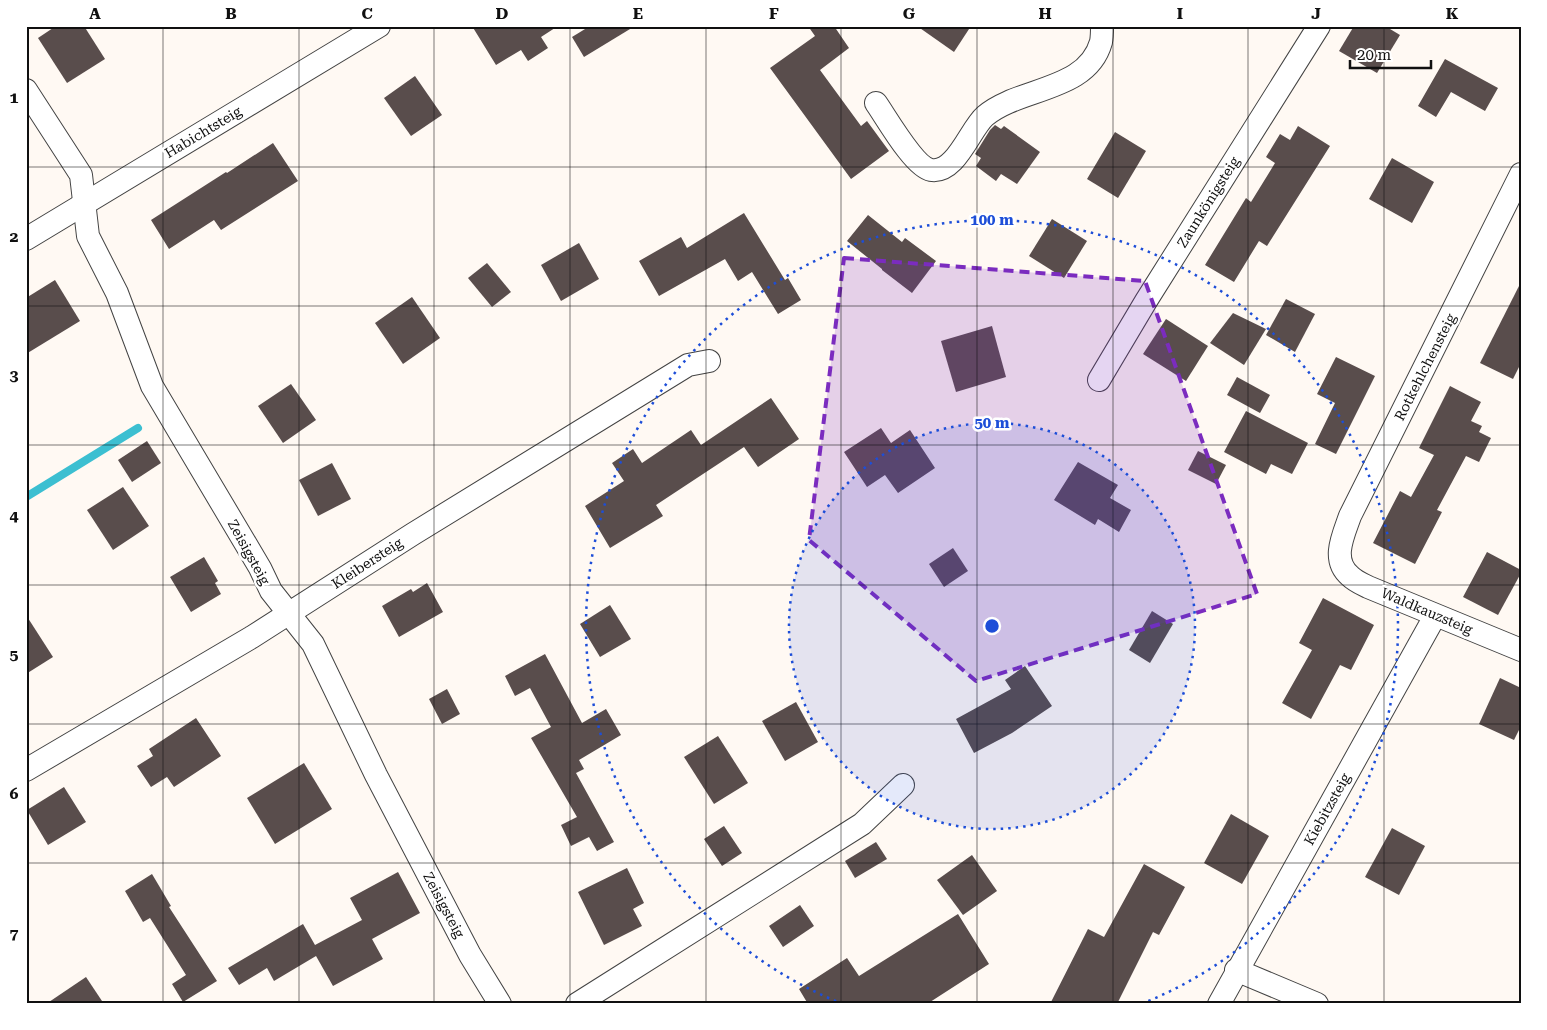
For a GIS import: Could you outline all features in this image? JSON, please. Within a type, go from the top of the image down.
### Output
[{"type":"street","name":"Habichtsteig","points":[[26,239],[379,26]]},
{"type":"street","points":[[876,103],[921,166],[931,170],[942,168],[952,162],[984,116],[1005,104],[1067,80],[1087,66],[1095,55],[1101,40],[1102,26]]},
{"type":"street","name":"Zaunkönigsteig","points":[[1099,380],[1146,301],[1319,26]]},
{"type":"street","name":"Zeisigsteig","points":[[26,90],[81,175],[88,236],[117,293],[152,386],[260,568],[271,591],[313,644],[376,775],[470,955],[500,1004]]},
{"type":"street","name":"Rotkehlchensteig","points":[[1340,562],[1341,542],[1350,516],[1521,174]]},
{"type":"street","name":"Kleibersteig","points":[[26,770],[289,614],[413,534],[688,365],[709,361]]},
{"type":"street","name":"Waldkauzsteig","points":[[1340,562],[1350,576],[1368,587],[1521,650]]},
{"type":"street","name":"Kiebitzsteig","points":[[1219,1004],[1236,970],[1435,616]]},
{"type":"street","points":[[577,1004],[862,824],[903,785]]},
{"type":"street","points":[[1236,970],[1317,1004]]},
{"type":"highlighted area","points":[[844,258],[1145,281],[1257,594],[976,681],[809,540]]},
{"type":"building","points":[[56,26],[84,26],[105,59],[67,83],[38,38]]},
{"type":"building","points":[[472,26],[558,26],[541,37],[548,48],[528,61],[521,50],[496,65]]},
{"type":"building","points":[[590,26],[635,26],[584,57],[572,37]]},
{"type":"building","points":[[808,26],[834,26],[849,48],[820,70],[861,126],[867,121],[889,151],[851,179],[770,68],[815,36]]},
{"type":"building","points":[[917,26],[971,26],[954,52]]},
{"type":"building","points":[[1354,26],[1385,26],[1400,35],[1377,73],[1339,51]]},
{"type":"building","points":[[1445,59],[1498,88],[1485,111],[1451,92],[1436,117],[1418,106]]},
{"type":"building","points":[[415,76],[442,115],[411,136],[384,98]]},
{"type":"building","points":[[995,125],[1001,129],[1004,126],[1040,152],[1017,184],[1001,174],[996,181],[976,166],[981,158],[975,154]]},
{"type":"building","points":[[1298,126],[1330,146],[1267,246],[1259,241],[1234,282],[1205,265],[1246,198],[1251,202],[1275,163],[1266,157],[1280,134],[1290,140]]},
{"type":"building","points":[[1115,132],[1146,151],[1118,198],[1087,179]]},
{"type":"building","points":[[273,143],[298,181],[221,230],[214,220],[169,249],[151,220]]},
{"type":"building","points":[[1392,158],[1434,182],[1412,223],[1369,199]]},
{"type":"building","points":[[744,213],[785,280],[788,278],[801,300],[778,314],[752,272],[738,281],[725,259],[659,296],[639,261],[681,237],[687,248]]},
{"type":"building","points":[[868,215],[902,242],[905,238],[936,261],[912,293],[847,241]]},
{"type":"building","points":[[1052,219],[1087,241],[1064,278],[1029,256]]},
{"type":"building","points":[[579,243],[599,279],[561,301],[541,265]]},
{"type":"building","points":[[487,263],[511,292],[492,307],[468,278]]},
{"type":"building","points":[[55,280],[80,321],[26,354],[26,298]]},
{"type":"building","points":[[1521,282],[1521,363],[1513,379],[1480,363]]},
{"type":"building","points":[[412,297],[440,338],[403,364],[375,323]]},
{"type":"building","points":[[1286,299],[1315,314],[1295,352],[1266,335]]},
{"type":"building","points":[[1233,313],[1266,329],[1244,365],[1210,343]]},
{"type":"building","points":[[1166,319],[1208,346],[1186,381],[1143,354]]},
{"type":"building","points":[[992,326],[1006,377],[956,392],[941,341]]},
{"type":"building","points":[[1336,357],[1375,376],[1336,454],[1315,444],[1335,403],[1317,394]]},
{"type":"building","points":[[1237,377],[1270,395],[1260,413],[1227,395]]},
{"type":"building","points":[[291,384],[316,420],[283,443],[258,406]]},
{"type":"building","points":[[1450,386],[1481,402],[1471,421],[1482,426],[1479,432],[1491,438],[1479,462],[1466,456],[1437,510],[1442,512],[1415,564],[1373,543],[1400,491],[1411,497],[1434,455],[1419,448]]},
{"type":"building","points":[[771,398],[799,439],[758,467],[744,447],[656,505],[663,516],[610,548],[585,506],[624,481],[612,463],[633,449],[642,463],[691,430],[701,445]]},
{"type":"building","points":[[1246,411],[1308,443],[1292,474],[1271,464],[1266,474],[1224,452]]},
{"type":"building","points":[[881,428],[891,443],[910,430],[935,468],[898,493],[885,475],[867,487],[844,452]]},
{"type":"building","points":[[147,441],[161,463],[132,482],[118,460]]},
{"type":"building","points":[[1198,451],[1226,465],[1216,484],[1188,470]]},
{"type":"building","points":[[1078,462],[1118,485],[1110,498],[1131,510],[1119,532],[1098,519],[1095,525],[1054,500]]},
{"type":"building","points":[[332,463],[351,499],[318,516],[299,480]]},
{"type":"building","points":[[123,487],[149,526],[113,550],[87,510]]},
{"type":"building","points":[[953,548],[968,571],[944,587],[929,564]]},
{"type":"building","points":[[1487,552],[1521,570],[1498,615],[1463,597]]},
{"type":"building","points":[[204,557],[218,581],[215,583],[221,594],[191,612],[170,577]]},
{"type":"building","points":[[427,583],[443,612],[399,637],[382,606],[411,589],[413,592]]},
{"type":"building","points":[[1323,598],[1374,625],[1351,670],[1340,665],[1311,719],[1282,703],[1312,650],[1299,643]]},
{"type":"building","points":[[610,605],[631,639],[600,657],[580,624]]},
{"type":"building","points":[[1152,611],[1173,624],[1150,663],[1129,650]]},
{"type":"building","points":[[26,615],[53,657],[26,674]]},
{"type":"building","points":[[545,654],[582,723],[606,709],[621,735],[579,760],[584,769],[576,773],[614,842],[597,851],[589,837],[571,846],[561,825],[577,817],[531,738],[551,727],[530,688],[515,696],[505,676]]},
{"type":"building","points":[[1025,666],[1052,706],[1012,733],[974,753],[956,719],[1011,689],[1005,680]]},
{"type":"building","points":[[1500,678],[1521,688],[1521,726],[1514,740],[1479,724]]},
{"type":"building","points":[[447,689],[460,714],[442,724],[429,699]]},
{"type":"building","points":[[796,702],[818,742],[785,761],[762,721]]},
{"type":"building","points":[[196,718],[221,756],[174,787],[167,777],[151,787],[137,766],[153,756],[149,749]]},
{"type":"building","points":[[718,736],[748,783],[714,804],[684,757]]},
{"type":"building","points":[[304,763],[332,809],[275,844],[247,798]]},
{"type":"building","points":[[64,787],[86,822],[48,845],[27,810]]},
{"type":"building","points":[[1231,814],[1269,836],[1242,884],[1204,863]]},
{"type":"building","points":[[724,826],[742,853],[722,866],[704,839]]},
{"type":"building","points":[[1392,828],[1425,846],[1399,895],[1365,877]]},
{"type":"building","points":[[876,842],[887,859],[855,878],[845,861]]},
{"type":"building","points":[[972,855],[997,891],[963,915],[937,880]]},
{"type":"building","points":[[1144,864],[1185,887],[1159,935],[1153,932],[1117,1004],[1050,1004],[1088,929],[1104,937]]},
{"type":"building","points":[[627,868],[644,903],[633,909],[642,926],[604,945],[578,892]]},
{"type":"building","points":[[398,872],[420,913],[372,939],[383,959],[333,986],[316,956],[274,981],[267,968],[239,985],[228,968],[303,924],[315,945],[362,920],[350,898]]},
{"type":"building","points":[[152,874],[171,906],[169,907],[217,981],[183,1002],[172,984],[186,975],[150,918],[143,922],[125,891]]},
{"type":"building","points":[[800,905],[814,926],[783,947],[769,926]]},
{"type":"building","points":[[958,914],[989,964],[927,1004],[808,1004],[799,989],[847,958],[859,976]]},
{"type":"building","points":[[86,977],[104,1004],[46,1004]]},
{"type":"waterway","points":[[26,497],[138,428]]}]
